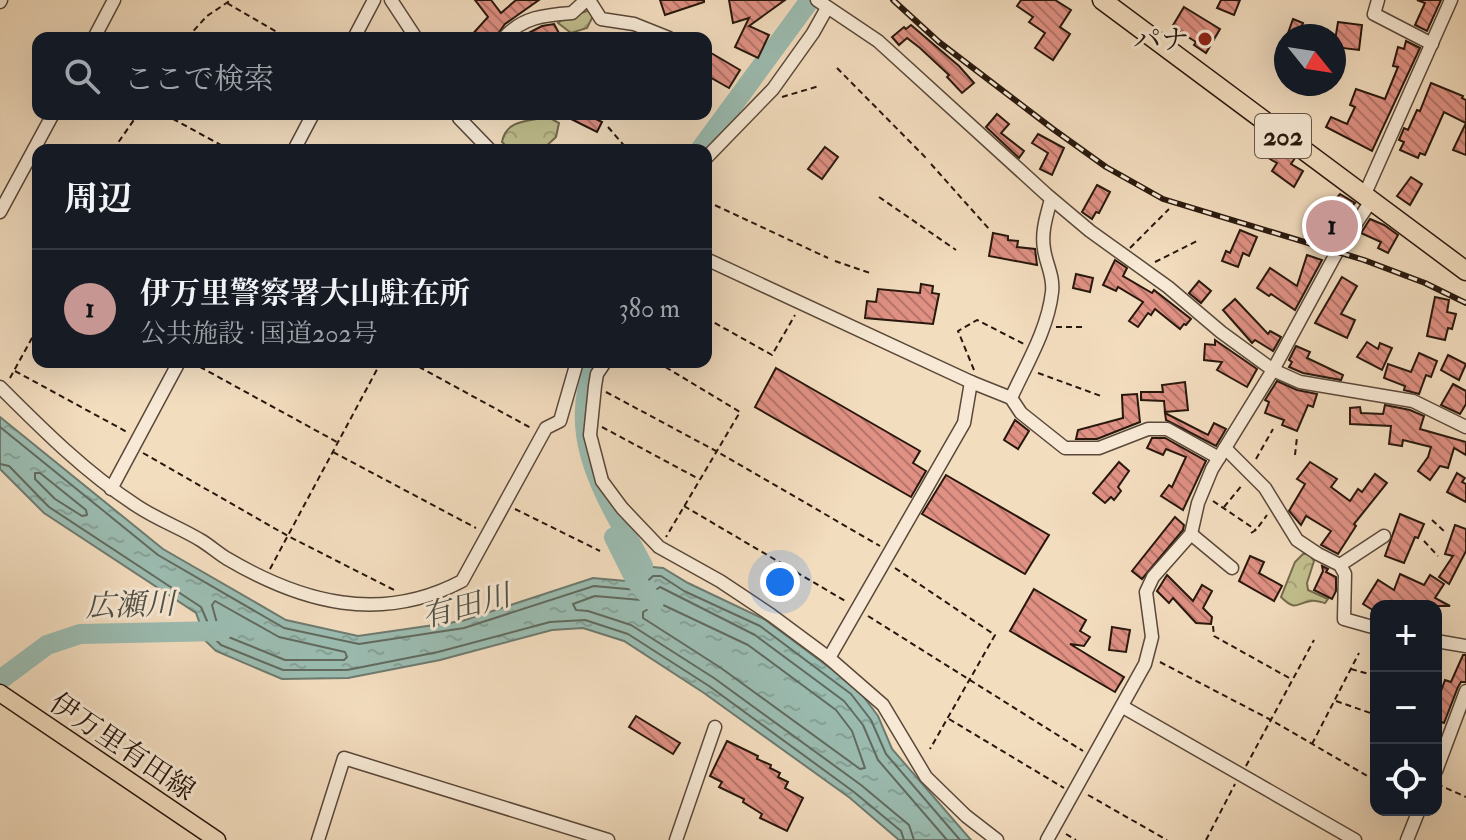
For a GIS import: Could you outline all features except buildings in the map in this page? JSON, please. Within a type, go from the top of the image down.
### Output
[{"type":"highway","name":"202","points":[[1102,0],[1466,271]]},
{"type":"main road","name":"伊万里有田線","points":[[0,693],[217,840]]},
{"type":"street","points":[[97,32],[114,0]]},
{"type":"street","points":[[357,32],[374,0]]},
{"type":"street","points":[[391,0],[412,32]]},
{"type":"street","points":[[509,32],[513,27],[540,15],[572,13],[587,0],[601,19],[634,24],[654,32]]},
{"type":"street","points":[[1378,0],[1374,14],[1432,44]]},
{"type":"street","points":[[1047,840],[1145,664],[1152,637],[1146,592],[1153,577],[1191,534],[1202,494],[1222,453],[1273,370],[1367,198],[1451,0]]},
{"type":"street","points":[[712,152],[773,89],[813,33],[822,4],[897,57],[1090,231],[1168,287],[1221,332],[1273,370],[1300,382],[1413,401],[1466,427]]},
{"type":"street","points":[[37,144],[50,120]]},
{"type":"street","points":[[297,144],[310,120]]},
{"type":"street","points":[[461,120],[484,144]]},
{"type":"street","points":[[0,212],[32,153]]},
{"type":"street","points":[[1011,398],[1044,326],[1052,292],[1052,272],[1044,252],[1043,233],[1051,199]]},
{"type":"street","points":[[712,262],[1011,398],[1021,413],[1065,448],[1099,448],[1148,429],[1167,429],[1222,453],[1251,470],[1297,540],[1340,565],[1345,574],[1344,619],[1370,626]]},
{"type":"street","points":[[111,489],[176,368]]},
{"type":"street","points":[[5,383],[48,435],[111,489],[204,542],[225,558],[289,589],[323,601],[388,605],[441,592],[462,581],[546,428],[560,421],[575,368]]},
{"type":"street","points":[[601,368],[595,386],[590,435],[602,481],[622,508],[659,547],[720,581],[829,658],[883,705],[926,777],[966,816],[997,840]]},
{"type":"street","points":[[829,658],[964,423],[975,381]]},
{"type":"street","points":[[1191,534],[1232,568]]},
{"type":"street","points":[[1340,565],[1384,536]]},
{"type":"street","points":[[1442,642],[1466,646]]},
{"type":"street","points":[[1442,763],[1466,691]]},
{"type":"street","points":[[1123,707],[1355,840]]},
{"type":"street","points":[[676,840],[715,727]]},
{"type":"street","points":[[318,840],[344,758],[608,840]]},
{"type":"street","points":[[1407,840],[1417,816]]},
{"type":"path","points":[[192,32],[207,16],[231,0]]},
{"type":"path","points":[[227,3],[277,32]]},
{"type":"path","points":[[837,68],[927,159]]},
{"type":"path","points":[[780,98],[819,86]]},
{"type":"path","points":[[117,144],[134,120]]},
{"type":"path","points":[[175,120],[219,144]]},
{"type":"path","points":[[608,127],[623,144]]},
{"type":"path","points":[[931,164],[989,229]]},
{"type":"path","points":[[879,197],[956,250]]},
{"type":"path","points":[[712,204],[828,258]]},
{"type":"path","points":[[1129,249],[1169,209]]},
{"type":"path","points":[[1149,266],[1197,241]]},
{"type":"path","points":[[835,261],[870,273]]},
{"type":"path","points":[[712,321],[772,355],[797,310]]},
{"type":"path","points":[[975,381],[958,331],[977,320],[1025,345]]},
{"type":"path","points":[[1051,327],[1083,327]]},
{"type":"path","points":[[5,383],[32,338]]},
{"type":"path","points":[[202,368],[338,442]]},
{"type":"path","points":[[269,572],[378,368]]},
{"type":"path","points":[[421,368],[539,433]]},
{"type":"path","points":[[663,542],[740,412],[667,368]]},
{"type":"path","points":[[15,371],[288,536],[413,600]]},
{"type":"path","points":[[1032,371],[1101,396]]},
{"type":"path","points":[[595,386],[716,451],[884,548]]},
{"type":"path","points":[[591,421],[700,479]]},
{"type":"path","points":[[1224,508],[1251,470],[1273,429]]},
{"type":"path","points":[[1295,455],[1297,437]]},
{"type":"path","points":[[333,452],[487,534]]},
{"type":"path","points":[[1202,494],[1256,530]]},
{"type":"path","points":[[1251,533],[1275,504]]},
{"type":"path","points":[[684,506],[851,605]]},
{"type":"path","points":[[511,508],[600,551]]},
{"type":"path","points":[[1432,520],[1446,533]]},
{"type":"path","points":[[1424,541],[1438,556]]},
{"type":"path","points":[[891,565],[995,635],[930,749]]},
{"type":"path","points":[[863,614],[1085,752]]},
{"type":"path","points":[[1213,626],[1214,636],[1293,680]]},
{"type":"path","points":[[1244,769],[1314,640]]},
{"type":"path","points":[[1312,745],[1359,653]]},
{"type":"path","points":[[1153,659],[1271,720],[1370,778]]},
{"type":"path","points":[[1351,669],[1370,674]]},
{"type":"path","points":[[1335,701],[1370,713]]},
{"type":"path","points":[[948,718],[1065,789]]},
{"type":"path","points":[[1206,840],[1237,780]]},
{"type":"path","points":[[1442,781],[1466,797]]},
{"type":"path","points":[[1081,791],[1167,840]]},
{"type":"path","points":[[1057,830],[1076,840]]},
{"type":"green space","points":[[590,10],[593,16],[587,28],[574,32],[558,23]]},
{"type":"green space","points":[[554,120],[559,123],[556,137],[548,144],[502,142],[508,129],[527,121]]},
{"type":"green space","points":[[1303,554],[1309,554],[1314,561],[1308,590],[1328,599],[1325,603],[1313,601],[1293,605],[1281,597],[1295,562]]},
{"type":"water","points":[[0,417],[163,549],[286,620],[358,636],[462,621],[593,578],[637,582],[643,576],[643,566],[663,568],[764,619],[857,688],[878,716],[892,749],[971,840],[899,840],[850,798],[704,693],[624,641],[583,628],[552,630],[440,660],[348,678],[282,679],[216,651],[192,628],[200,624],[196,613],[44,513],[0,469]]},
{"type":"waterway","points":[[704,144],[810,0]]},
{"type":"waterway","points":[[594,368],[587,390],[587,443],[604,493],[643,566],[614,537],[636,581],[654,602]]},
{"type":"waterway","name":"広瀬川","points":[[0,680],[47,645],[80,634],[222,631]]},
{"type":"railway","points":[[893,0],[939,42],[1053,129],[1106,167],[1163,199],[1364,260],[1425,283],[1466,303]]},
{"type":"place","name":"パナ","points":[[1205,39]]},
{"type":"place","name":"伊万里警察署大山駐在所","points":[[1332,226]]},
{"type":"water label","name":"有田川","points":[[466,606]]}]
